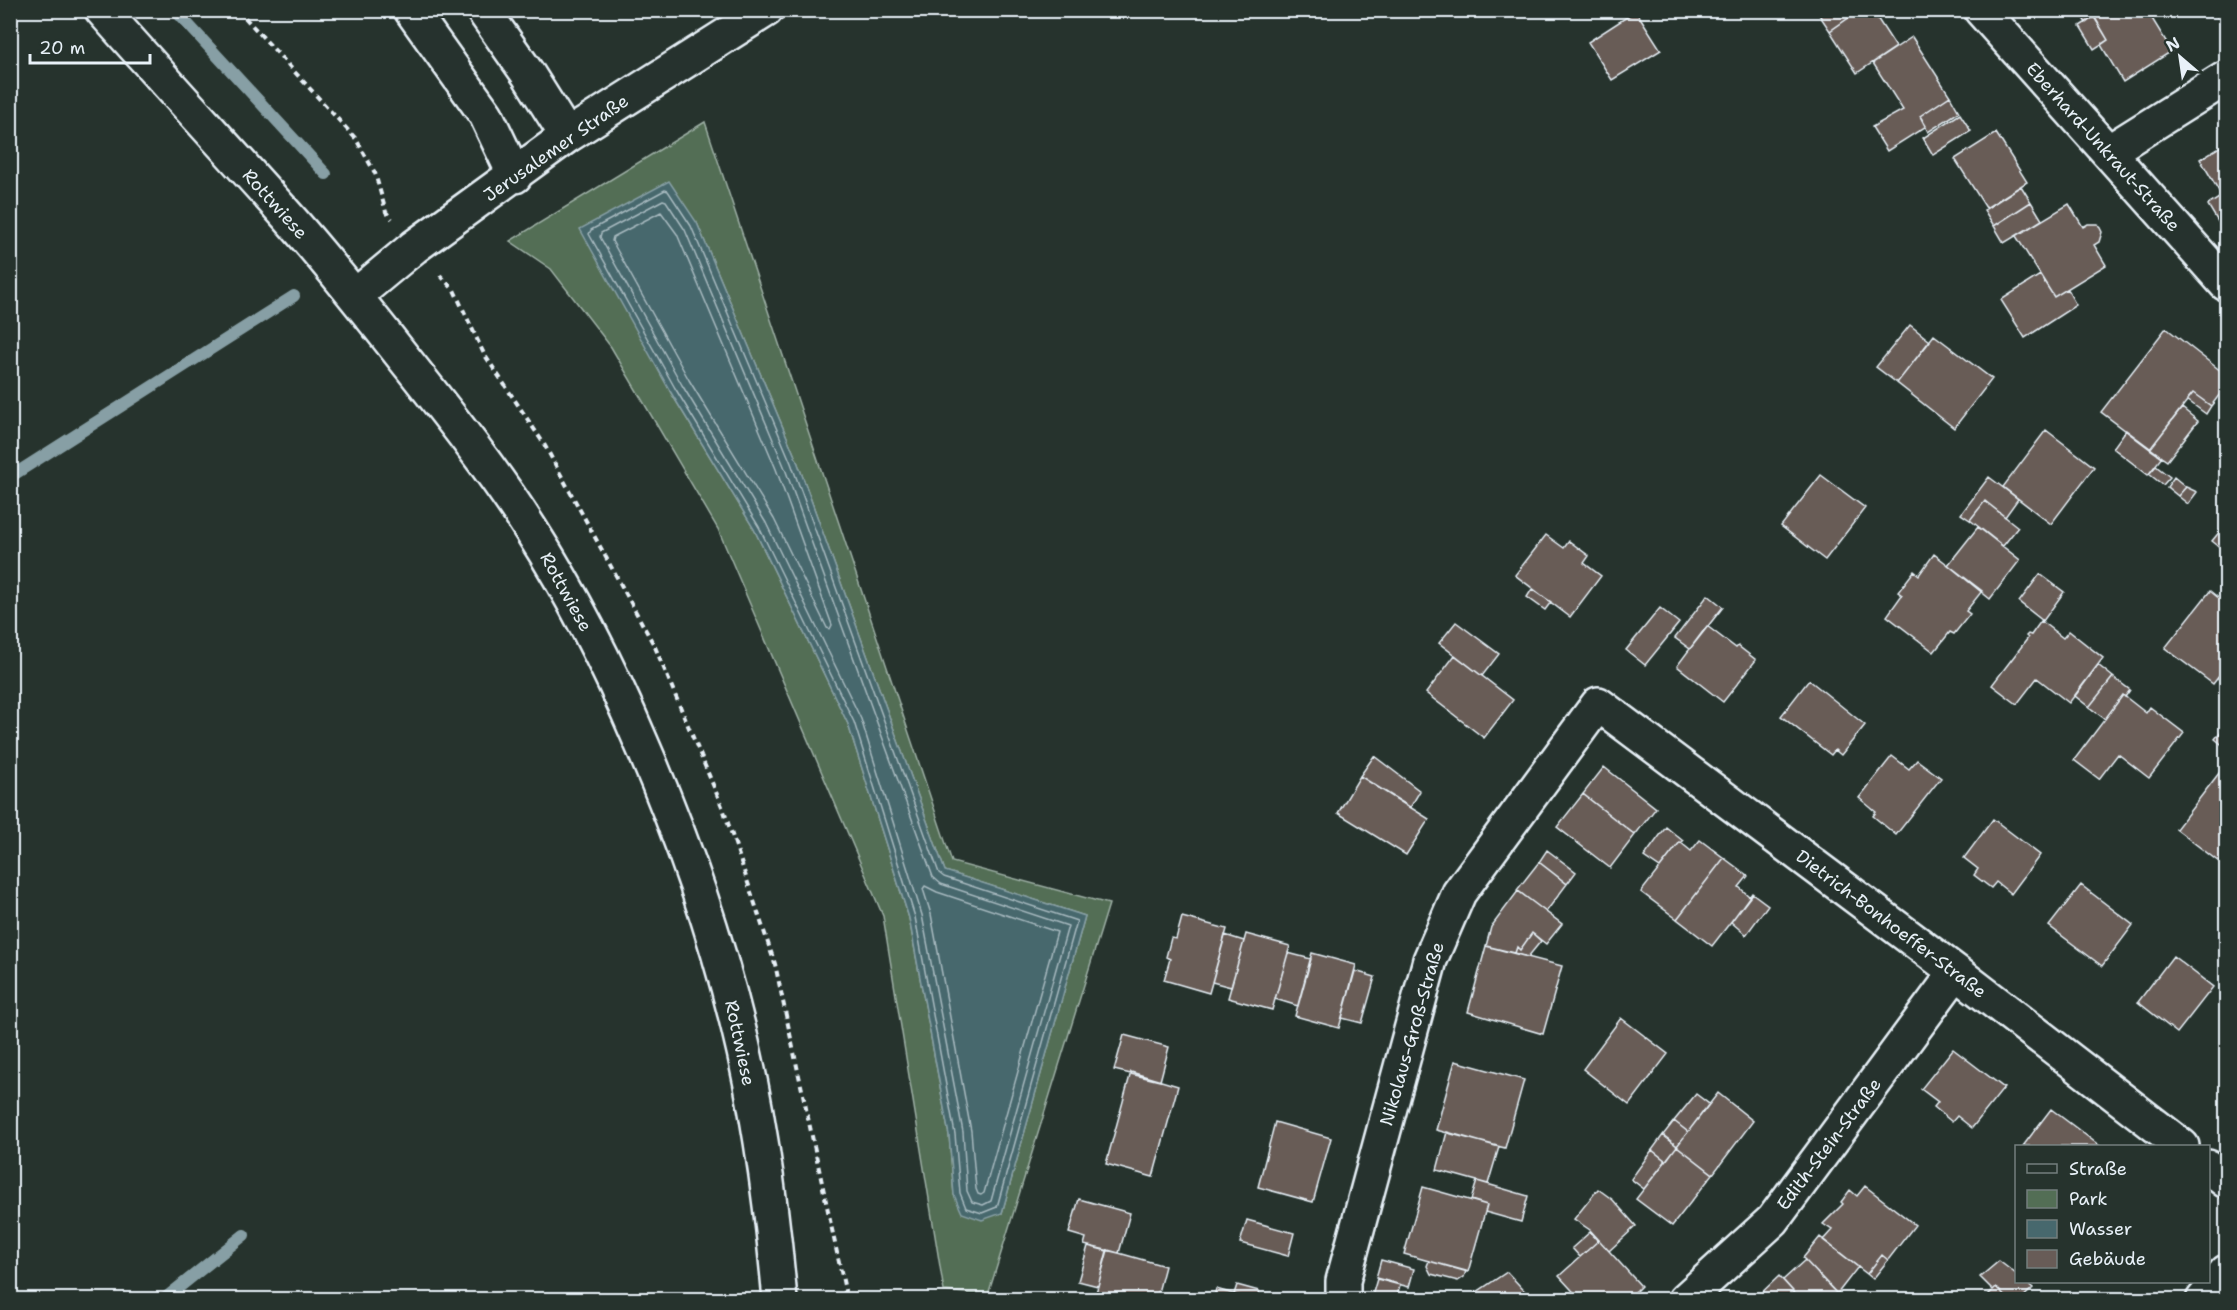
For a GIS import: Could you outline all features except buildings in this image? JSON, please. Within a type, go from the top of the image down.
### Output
[{"type":"street","name":"Rottwiese","points":[[102,10],[285,213],[355,296],[484,461],[532,531],[614,678],[673,815],[720,959],[739,1029],[773,1223],[780,1299]]},
{"type":"street","points":[[411,10],[486,115],[515,176]]},
{"type":"street","points":[[483,10],[567,136]]},
{"type":"street","name":"Jerusalemer Straße","points":[[355,296],[414,248],[567,136],[765,10]]},
{"type":"street","name":"Eberhard-Unkraut-Straße","points":[[1981,10],[2226,284]]},
{"type":"street","points":[[2108,152],[2226,78]]},
{"type":"street","name":"Dietrich-Bonhoeffer-Straße","points":[[1598,704],[1956,972],[2181,1145]]},
{"type":"street","name":"Nikolaus-Groß-Straße","points":[[1343,1299],[1343,1281],[1430,960],[1459,893],[1598,704]]},
{"type":"street","name":"Edith-Stein-Straße","points":[[1685,1299],[1773,1220],[1956,972]]},
{"type":"street","points":[[2210,1169],[2226,1181]]},
{"type":"street","points":[[2203,1299],[2226,1272]]},
{"type":"green space","points":[[705,122],[952,862],[1109,904],[988,1295],[944,1291],[883,916],[718,529],[611,347],[551,269],[510,241]],"holes":[[[697,223],[797,461],[945,871],[1085,916],[1002,1213],[954,1195],[949,1135],[909,918],[848,724],[754,529],[670,391]]]},
{"type":"water","points":[[669,181],[697,223],[797,461],[945,871],[1085,916],[1002,1213],[982,1220],[962,1213],[954,1195],[949,1135],[909,918],[848,724],[754,529],[670,391],[580,229]]},
{"type":"waterway","points":[[175,10],[326,174]]},
{"type":"waterway","points":[[10,477],[294,296]]},
{"type":"waterway","points":[[163,1300],[244,1235]]}]
